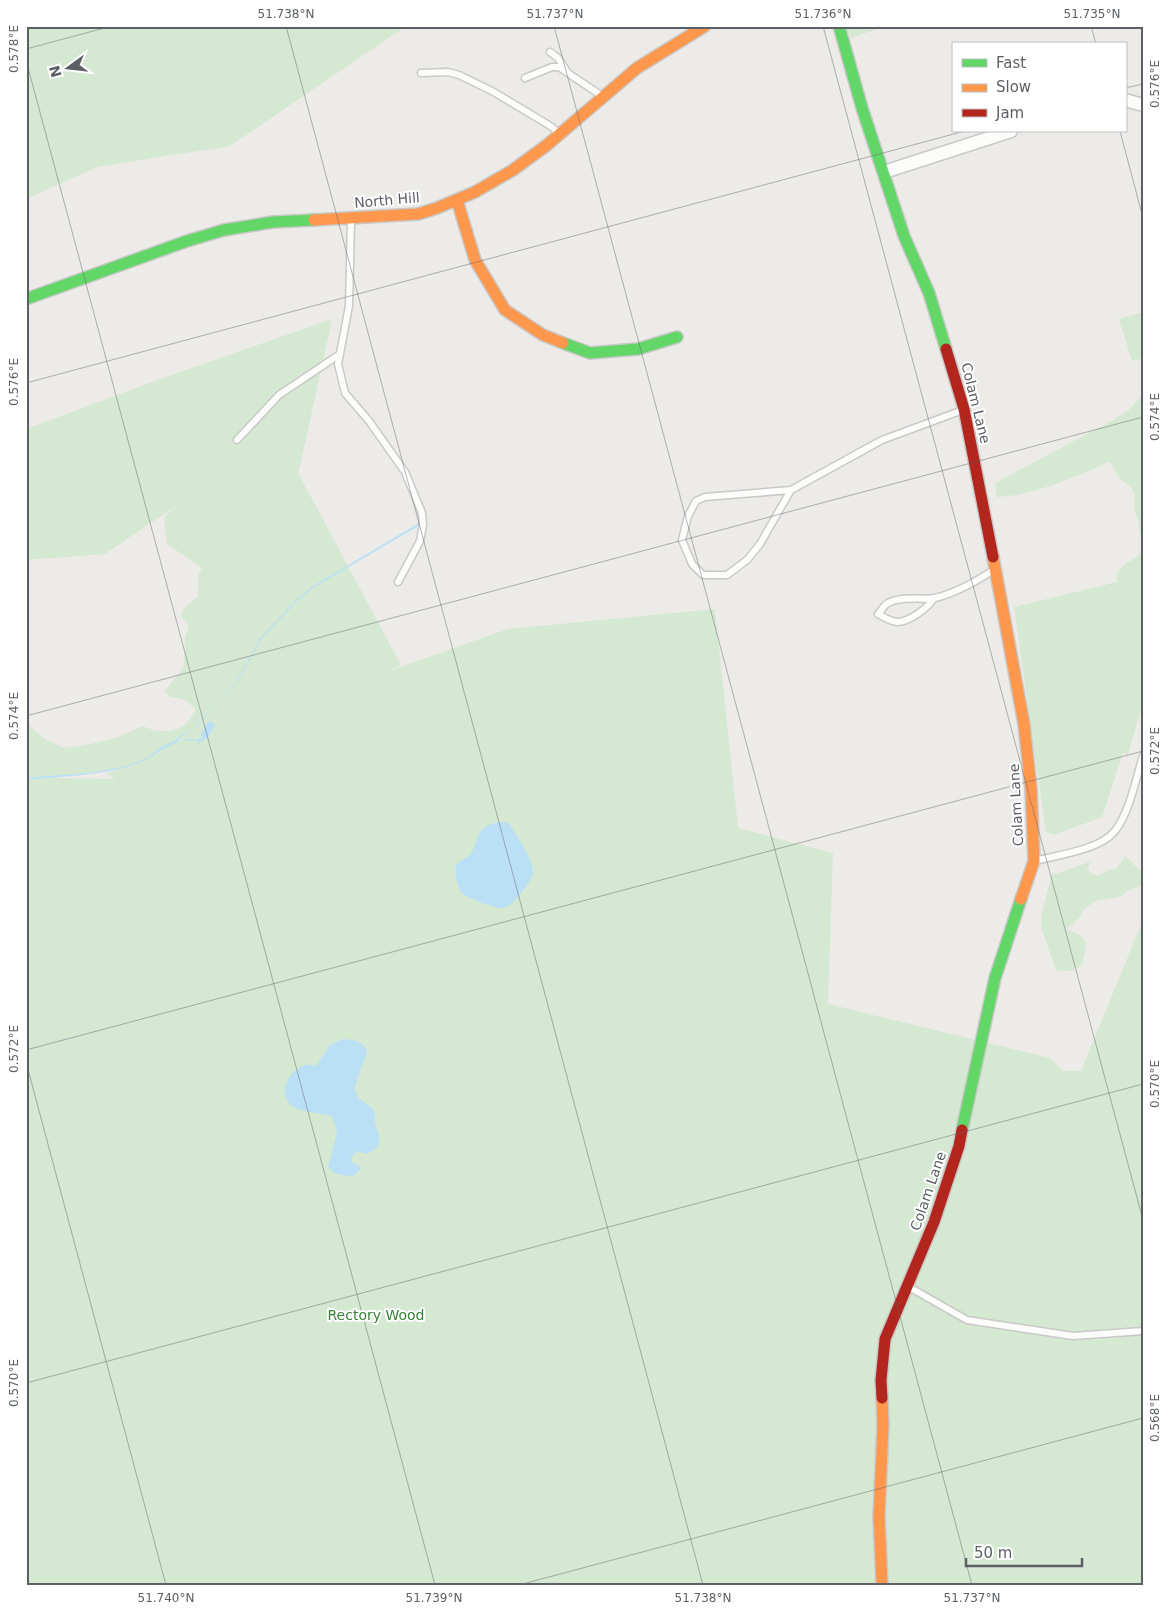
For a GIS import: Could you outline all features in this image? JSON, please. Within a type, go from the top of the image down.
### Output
[{"type":"street","name":"North Hill","points":[[26,299],[187,241],[224,230],[273,222],[418,214],[434,210],[457,200],[513,169],[560,134],[628,74],[705,26]]},
{"type":"street","name":"Colam Lane","points":[[839,26],[862,108],[904,236],[929,293],[964,409],[996,568],[1024,724],[1031,788],[1034,861],[995,978],[960,1146],[934,1222],[885,1339],[881,1380],[883,1426],[879,1516],[882,1585]]},
{"type":"street","points":[[1126,100],[1143,105]]},
{"type":"street","points":[[884,172],[1008,132]]},
{"type":"street","points":[[457,200],[475,260],[505,310],[543,336],[590,353],[638,349],[677,337]]},
{"type":"lane","points":[[550,52],[558,58],[568,73]]},
{"type":"lane","points":[[525,78],[552,67],[560,67],[603,97]]},
{"type":"lane","points":[[421,73],[448,72],[459,75],[492,91],[552,127],[560,134]]},
{"type":"lane","points":[[351,218],[349,306],[338,364],[345,393],[369,422],[405,472],[422,513],[423,525],[420,541],[398,582]]},
{"type":"lane","points":[[237,440],[279,395],[340,354]]},
{"type":"lane","points":[[791,490],[760,544],[747,560],[727,575],[703,575],[692,564],[682,540],[688,516],[696,502],[705,497],[791,490],[882,440],[964,409]]},
{"type":"lane","points":[[934,598],[922,610],[900,622],[890,621],[878,614],[887,603],[899,600],[934,598],[976,581],[996,568]]},
{"type":"lane","points":[[1034,861],[1098,844],[1113,833],[1124,814],[1143,756]]},
{"type":"lane","points":[[908,1287],[967,1320],[1073,1336],[1143,1331]]},
{"type":"green space","points":[[26,26],[406,26],[230,146],[97,167],[26,199]]},
{"type":"green space","points":[[846,26],[885,26],[851,38]]},
{"type":"green space","points":[[1143,312],[1143,358],[1132,361],[1119,319]]},
{"type":"green space","name":"Rectory Wood","points":[[332,319],[299,471],[297,471],[401,665],[389,671],[508,629],[715,609],[738,828],[833,853],[828,1004],[1050,1058],[1063,1071],[1081,1071],[1143,920],[1143,1585],[26,1585],[26,780],[41,778],[26,778],[26,723],[45,739],[64,748],[114,738],[142,726],[158,731],[166,731],[179,728],[185,724],[195,710],[187,702],[170,697],[165,691],[184,667],[185,638],[189,627],[187,622],[181,618],[181,614],[198,597],[198,576],[202,568],[167,544],[164,517],[179,504],[105,554],[26,560],[26,429],[163,378]],"holes":[[[118,769],[107,773],[115,779],[50,778]]]},
{"type":"green space","points":[[1143,397],[1143,539],[1134,508],[1135,494],[1130,486],[1120,479],[1110,462],[1044,488],[1021,494],[997,497],[995,483],[1106,424],[1130,409]]},
{"type":"green space","points":[[1143,549],[1143,702],[1128,755],[1123,753],[1102,817],[1054,835],[1046,832],[1014,607],[1117,582],[1117,576],[1122,567],[1140,554]]},
{"type":"green space","points":[[1125,856],[1143,873],[1143,885],[1129,890],[1121,896],[1096,901],[1085,908],[1079,918],[1067,929],[1080,935],[1085,942],[1086,946],[1082,965],[1070,971],[1056,970],[1041,927],[1042,912],[1052,874],[1092,861],[1088,867],[1089,872],[1098,876],[1117,868]]},
{"type":"water","points":[[419,523],[420,525],[311,589],[296,602],[262,638],[239,679],[218,707],[238,679],[261,637],[295,601],[310,588]]},
{"type":"water","points":[[218,707],[208,712],[196,727],[177,741],[181,741],[141,762],[127,767],[85,775],[26,780],[26,778],[89,773],[127,766],[147,758],[161,747],[176,740],[182,734],[195,727],[207,712]]},
{"type":"water","points":[[211,721],[215,726],[207,738],[199,743],[200,746],[198,741],[184,741],[189,738],[194,740],[202,738],[201,735],[206,724]]},
{"type":"water","points":[[501,822],[509,823],[527,853],[533,871],[531,879],[517,899],[503,908],[481,903],[461,892],[456,872],[457,864],[471,854],[481,831],[488,825]]},
{"type":"water","points":[[342,1039],[360,1043],[367,1051],[355,1089],[357,1096],[374,1111],[380,1141],[372,1151],[366,1154],[357,1151],[351,1158],[353,1163],[360,1166],[361,1169],[353,1176],[336,1174],[328,1167],[337,1132],[332,1116],[304,1111],[294,1107],[287,1100],[285,1094],[287,1082],[294,1072],[305,1065],[316,1066],[330,1045]]},
{"type":"traffic: fast","points":[[839,26],[862,108],[904,236],[929,293],[946,349]]},
{"type":"traffic: fast","points":[[26,299],[187,241],[224,230],[273,222],[314,220]]},
{"type":"traffic: fast","points":[[563,343],[590,353],[638,349],[677,337]]},
{"type":"traffic: fast","points":[[962,1130],[995,978],[1021,899]]},
{"type":"traffic: slow","points":[[314,220],[418,214],[475,192],[513,170],[547,145],[637,68],[705,26]]},
{"type":"traffic: slow","points":[[457,200],[475,260],[505,310],[543,335],[563,343]]},
{"type":"traffic: slow","points":[[993,557],[1024,724],[1031,788],[1034,861],[1021,899]]},
{"type":"traffic: slow","points":[[882,1398],[883,1426],[879,1516],[882,1585]]},
{"type":"traffic: jam","points":[[946,349],[964,409],[993,557]]},
{"type":"traffic: jam","points":[[882,1398],[881,1380],[885,1339],[934,1222],[959,1146],[962,1130]]}]
